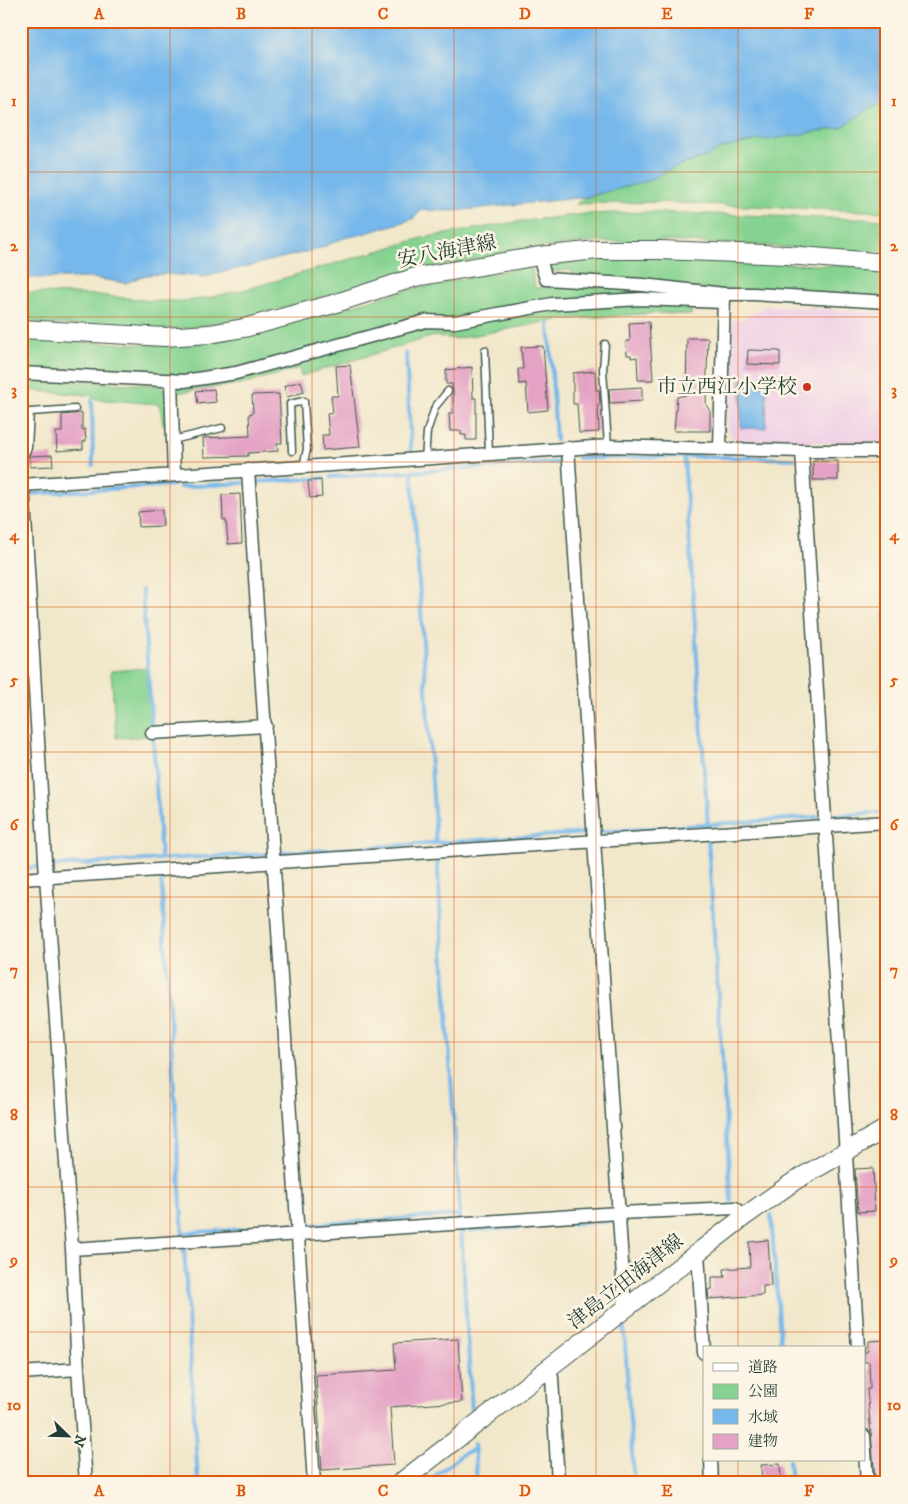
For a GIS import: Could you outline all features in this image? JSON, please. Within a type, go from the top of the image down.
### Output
[{"type":"main road","name":"安八海津線","points":[[21,329],[165,336],[209,334],[253,326],[330,305],[416,277],[539,256],[598,250],[659,250],[788,255],[887,263]]},
{"type":"main road","name":"津島立田海津線","points":[[400,1483],[745,1216],[796,1180],[887,1128]]},
{"type":"street","points":[[539,256],[546,279],[643,285],[724,298]]},
{"type":"street","points":[[21,373],[184,381],[236,373],[426,321],[455,322],[552,304],[640,299],[724,298],[754,294],[887,302]]},
{"type":"street","points":[[720,448],[724,298]]},
{"type":"street","points":[[171,380],[174,474]]},
{"type":"street","points":[[86,1483],[22,484],[608,446],[802,451],[887,451]]},
{"type":"street","points":[[568,448],[625,1308]]},
{"type":"street","points":[[802,451],[858,1346]]},
{"type":"street","points":[[248,470],[314,1483]]},
{"type":"street","points":[[152,733],[266,726]]},
{"type":"street","points":[[21,878],[887,822]]},
{"type":"street","points":[[72,1249],[618,1213],[734,1208],[745,1216]]},
{"type":"street","points":[[698,1252],[704,1346]]},
{"type":"street","points":[[550,1368],[558,1483]]},
{"type":"street","points":[[21,1373],[78,1369]]},
{"type":"street","points":[[711,1462],[712,1483]]},
{"type":"street","points":[[866,1462],[867,1483]]},
{"type":"lane","points":[[605,344],[603,370],[608,446]]},
{"type":"lane","points":[[485,350],[489,454]]},
{"type":"lane","points":[[425,459],[427,432],[435,407],[448,391]]},
{"type":"lane","points":[[292,451],[290,404],[304,401],[307,449],[303,467]]},
{"type":"lane","points":[[21,462],[28,448],[30,412],[75,409]]},
{"type":"lane","points":[[173,440],[222,428]]},
{"type":"shaded area","name":"市立西江小学校","points":[[767,305],[887,313],[887,443],[734,441],[728,430],[729,344],[733,320],[743,319]]},
{"type":"green space","points":[[887,32],[887,212],[657,202],[576,204],[619,175]]},
{"type":"green space","points":[[649,212],[887,220],[887,252],[664,241],[593,242],[535,248],[413,271],[286,307],[230,321],[188,328],[151,330],[21,322],[21,292],[99,295],[152,301],[184,301],[208,298],[251,288],[422,238],[515,222],[585,214]]},
{"type":"green space","points":[[628,257],[887,268],[887,298],[723,291],[572,277],[571,270],[549,272],[547,263]]},
{"type":"green space","points":[[530,266],[535,288],[574,284],[673,293],[455,317],[238,369],[190,376],[21,371],[21,339],[181,346],[227,339],[416,288]]},
{"type":"green space","points":[[640,303],[710,306],[718,311],[691,309],[691,315],[658,313],[557,320],[455,339],[434,336],[301,376],[299,368],[246,383],[175,393],[176,385],[405,331],[552,308]]},
{"type":"green space","points":[[21,379],[159,385],[167,391],[169,428],[163,424],[159,404],[95,399],[89,395],[21,390]]},
{"type":"green space","points":[[147,668],[151,736],[116,738],[111,671]]},
{"type":"water","points":[[21,21],[887,21],[887,103],[875,105],[842,127],[758,140],[720,149],[708,156],[675,167],[648,181],[587,197],[453,211],[422,210],[414,218],[344,238],[318,249],[204,277],[166,274],[145,275],[126,283],[92,278],[21,278]]},
{"type":"water","points":[[741,380],[767,380],[766,428],[741,428]]},
{"type":"building","points":[[649,322],[653,380],[638,380],[637,357],[631,358],[631,355],[627,355],[626,341],[630,341],[629,323]]},
{"type":"building","points":[[687,338],[708,338],[706,405],[710,411],[710,431],[674,431],[677,397],[686,395]]},
{"type":"building","points":[[543,346],[548,410],[528,412],[526,383],[519,384],[518,369],[523,369],[521,347]]},
{"type":"building","points":[[748,350],[780,351],[780,365],[747,364]]},
{"type":"building","points":[[350,365],[360,447],[323,450],[322,435],[329,435],[327,414],[333,413],[331,396],[338,396],[336,366]]},
{"type":"building","points":[[472,367],[473,398],[476,398],[476,440],[466,440],[466,435],[461,435],[461,431],[450,431],[449,413],[453,413],[453,391],[452,384],[446,384],[446,370]]},
{"type":"building","points":[[595,371],[596,390],[599,390],[600,403],[598,404],[599,432],[579,433],[577,404],[573,404],[573,373]]},
{"type":"building","points":[[301,381],[304,392],[287,397],[284,386]]},
{"type":"building","points":[[642,387],[642,401],[610,403],[609,389]]},
{"type":"building","points":[[214,389],[216,402],[198,404],[196,391]]},
{"type":"building","points":[[279,394],[282,443],[277,443],[278,451],[248,453],[248,456],[204,457],[203,438],[250,436],[249,414],[253,413],[252,395]]},
{"type":"building","points":[[82,413],[82,430],[85,429],[86,441],[83,441],[83,449],[57,451],[56,432],[62,432],[62,415]]},
{"type":"building","points":[[52,455],[53,466],[30,467],[30,456]]},
{"type":"building","points":[[813,461],[838,461],[838,480],[813,480]]},
{"type":"building","points":[[321,480],[322,497],[310,498],[308,481]]},
{"type":"building","points":[[240,494],[242,543],[228,544],[226,520],[223,520],[222,495]]},
{"type":"building","points":[[162,510],[163,526],[139,527],[138,512]]},
{"type":"building","points":[[873,1168],[875,1211],[858,1212],[855,1169]]},
{"type":"building","points":[[768,1240],[771,1286],[763,1286],[763,1295],[709,1299],[708,1290],[712,1289],[712,1277],[725,1277],[724,1269],[750,1267],[749,1242]]},
{"type":"building","points":[[458,1339],[462,1402],[390,1407],[394,1465],[322,1470],[316,1375],[396,1370],[394,1343]]},
{"type":"building","points":[[887,1340],[887,1478],[875,1479],[867,1389],[870,1389],[869,1362],[866,1362],[868,1341]]},
{"type":"building","points":[[780,1464],[781,1483],[762,1483],[761,1465]]},
{"type":"waterway","points":[[549,324],[556,441]]},
{"type":"waterway","points":[[406,353],[411,451]]},
{"type":"waterway","points":[[92,400],[93,465]]},
{"type":"waterway","points":[[684,456],[708,828]]},
{"type":"waterway","points":[[578,458],[684,456],[794,459]]},
{"type":"waterway","points":[[331,477],[564,462]]},
{"type":"waterway","points":[[412,472],[436,843]]},
{"type":"waterway","points":[[254,482],[324,478]]},
{"type":"waterway","points":[[180,487],[243,483]]},
{"type":"waterway","points":[[27,494],[173,485]]},
{"type":"waterway","points":[[142,590],[152,728]]},
{"type":"waterway","points":[[885,613],[887,632]]},
{"type":"waterway","points":[[153,738],[161,859]]},
{"type":"waterway","points":[[829,816],[887,812]]},
{"type":"waterway","points":[[597,832],[818,817]]},
{"type":"waterway","points":[[280,853],[587,833]]},
{"type":"waterway","points":[[708,839],[731,1201]]},
{"type":"waterway","points":[[52,866],[268,854]]},
{"type":"waterway","points":[[437,857],[460,1219]]},
{"type":"waterway","points":[[21,868],[39,867]]},
{"type":"waterway","points":[[161,875],[183,1237]]},
{"type":"waterway","points":[[304,1225],[460,1215]]},
{"type":"waterway","points":[[771,1215],[781,1346]]},
{"type":"waterway","points":[[461,1231],[614,1221]]},
{"type":"waterway","points":[[183,1233],[293,1226]]},
{"type":"waterway","points":[[461,1228],[472,1411]]},
{"type":"waterway","points":[[184,1247],[198,1483]]},
{"type":"waterway","points":[[624,1327],[634,1483]]},
{"type":"waterway","points":[[474,1444],[477,1483]]},
{"type":"waterway","points":[[426,1483],[464,1453],[475,1450]]},
{"type":"waterway","points":[[789,1462],[791,1483]]},
{"type":"place","name":"市立西江小学校","points":[[807,387]]}]
